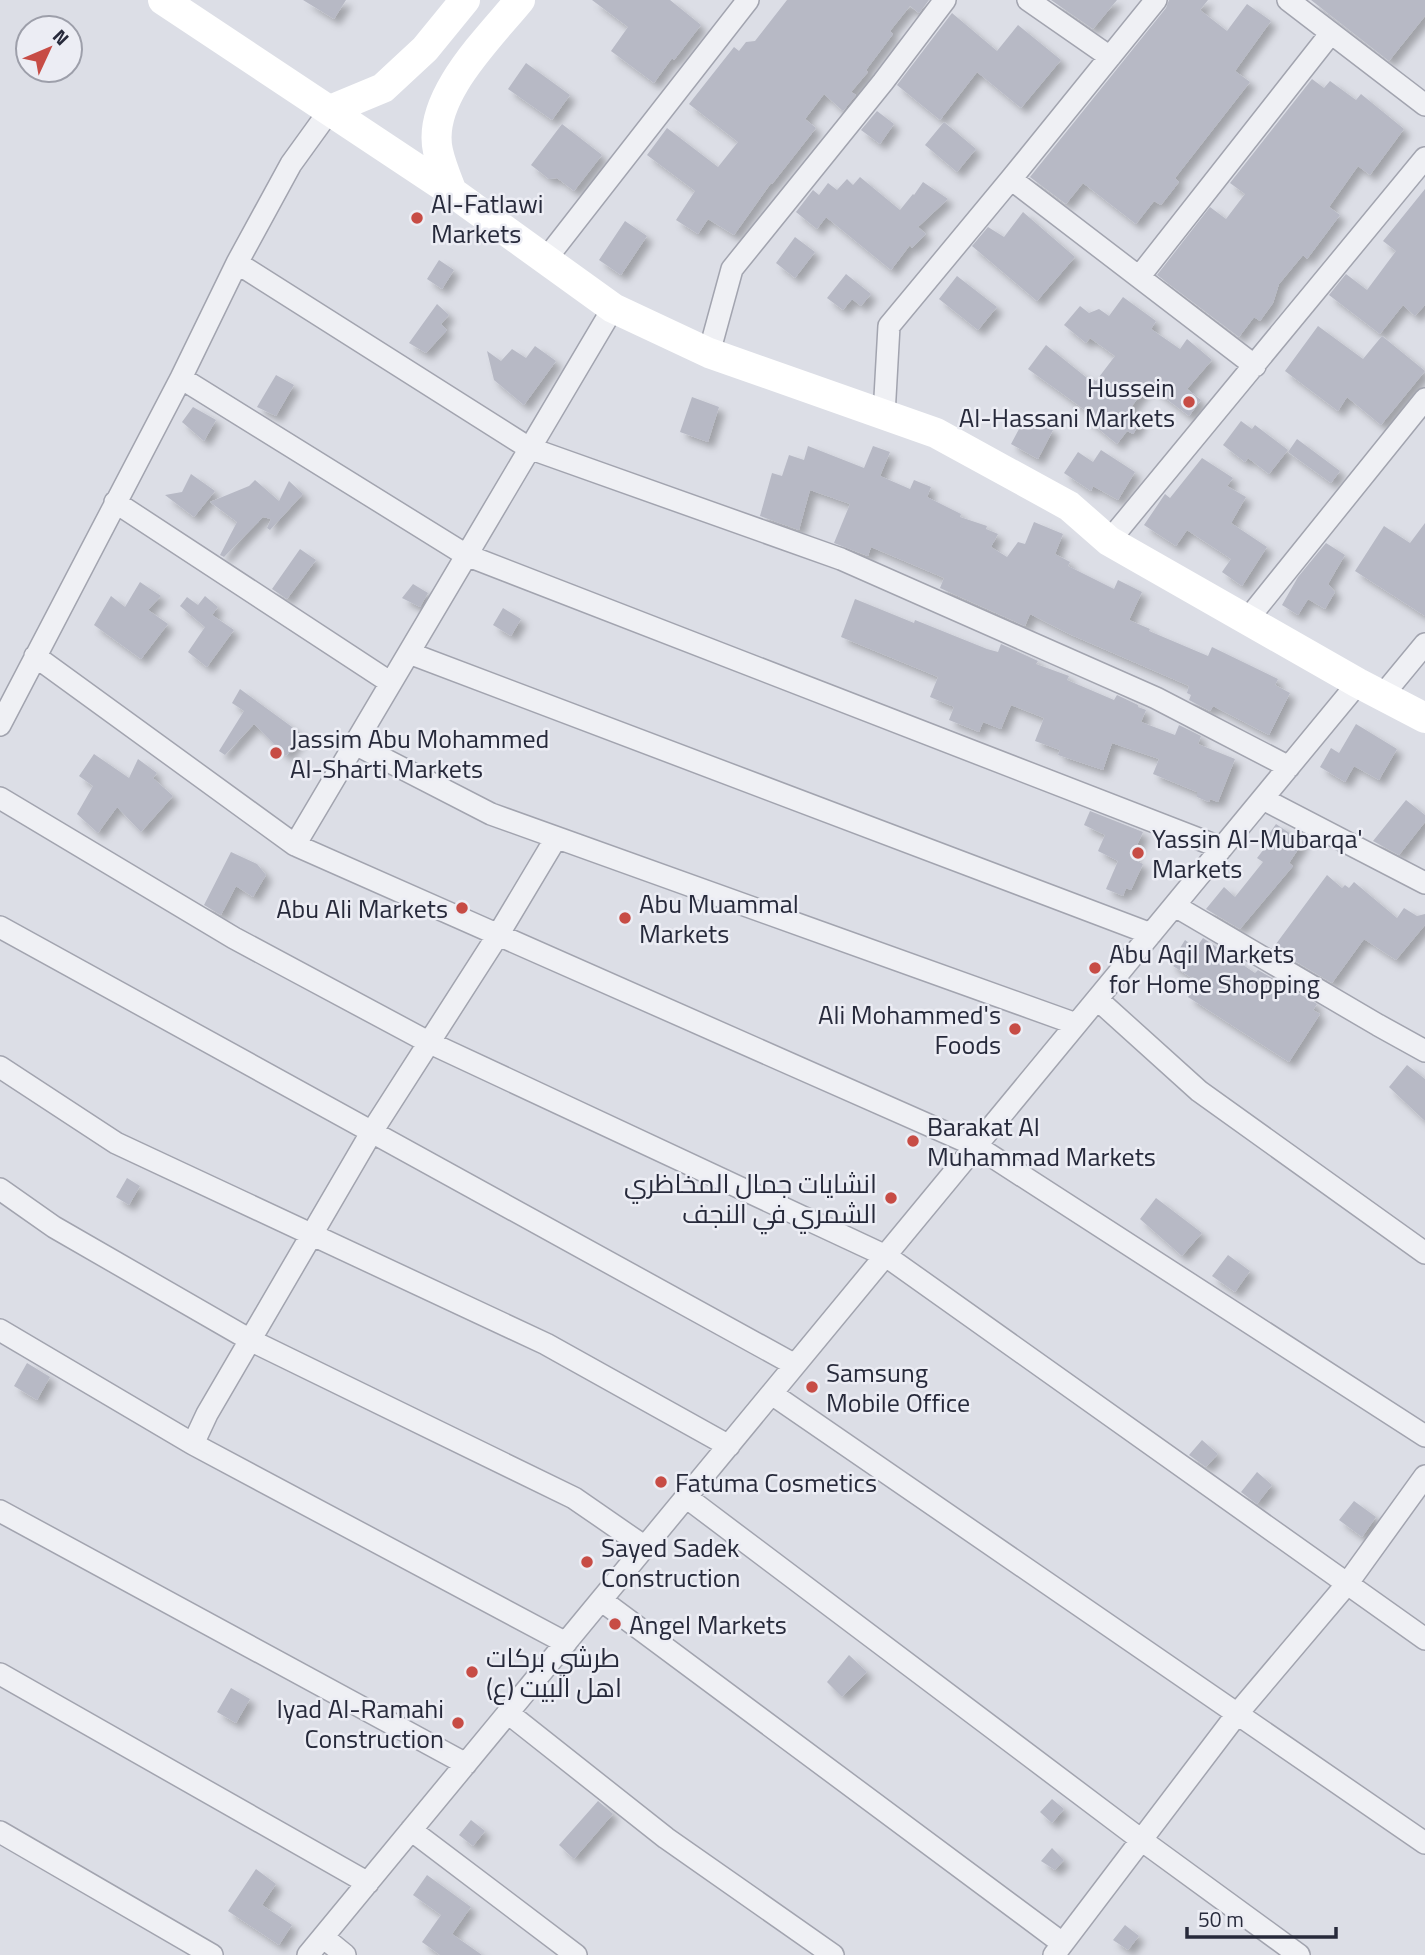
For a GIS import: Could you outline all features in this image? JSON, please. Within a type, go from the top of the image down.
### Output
[{"type":"street","points":[[163,0],[452,192],[613,308],[709,353],[936,433],[1069,506],[1109,541],[1370,690],[1425,718]]},
{"type":"street","points":[[0,725],[291,164],[330,110],[383,88],[425,49],[465,0]]},
{"type":"street","points":[[452,192],[437,149],[439,115],[461,72],[520,0]]},
{"type":"street","points":[[546,259],[748,0]]},
{"type":"street","points":[[709,353],[732,269],[883,82],[945,0]]},
{"type":"street","points":[[1028,0],[1110,57]]},
{"type":"street","points":[[884,415],[889,326],[1156,0]]},
{"type":"street","points":[[1289,0],[1425,105]]},
{"type":"street","points":[[1139,277],[1331,33]]},
{"type":"street","points":[[425,49],[427,62],[436,73],[449,76],[461,72]]},
{"type":"street","points":[[1109,541],[1425,158]]},
{"type":"street","points":[[1011,179],[1255,366]]},
{"type":"street","points":[[237,264],[529,448],[841,559],[1156,698],[1289,767]]},
{"type":"street","points":[[295,845],[613,308]]},
{"type":"street","points":[[181,378],[466,555],[1222,848]]},
{"type":"street","points":[[1247,620],[1425,399]]},
{"type":"street","points":[[115,502],[391,683]]},
{"type":"street","points":[[308,1955],[1289,767],[1370,690],[1425,643]]},
{"type":"street","points":[[409,653],[1151,934]]},
{"type":"street","points":[[35,656],[295,845],[976,1146],[1425,1436]]},
{"type":"street","points":[[355,744],[491,814],[1076,1024]]},
{"type":"street","points":[[0,799],[234,938],[430,1043],[886,1256],[1425,1639]]},
{"type":"street","points":[[1263,799],[1425,883]]},
{"type":"street","points":[[193,1444],[372,1133],[498,935],[556,838]]},
{"type":"street","points":[[1174,906],[1425,1051]]},
{"type":"street","points":[[0,927],[795,1365]]},
{"type":"street","points":[[1097,999],[1199,1091],[1425,1253]]},
{"type":"street","points":[[0,1067],[116,1143],[546,1344],[729,1446]]},
{"type":"street","points":[[0,1189],[54,1227],[251,1341],[574,1498],[645,1547]]},
{"type":"street","points":[[0,1329],[193,1444],[566,1643]]},
{"type":"street","points":[[772,1394],[1425,1843]]},
{"type":"street","points":[[601,1600],[1058,1949],[1237,1714],[1347,1584],[1425,1476]]},
{"type":"street","points":[[686,1497],[1140,1839],[1299,1955]]},
{"type":"street","points":[[0,1511],[466,1764]]},
{"type":"street","points":[[0,1674],[368,1883]]},
{"type":"street","points":[[508,1713],[666,1838],[833,1955]]},
{"type":"street","points":[[411,1830],[576,1955]]},
{"type":"street","points":[[0,1832],[212,1955]]},
{"type":"street","points":[[323,1937],[345,1955]]},
{"type":"building","points":[[303,0],[346,0],[334,19]]},
{"type":"building","points":[[592,0],[670,0],[701,25],[654,83],[611,51],[628,27]]},
{"type":"building","points":[[787,0],[929,0],[919,13],[910,6],[890,31],[893,34],[851,92],[856,95],[843,111],[824,94],[805,119],[816,128],[771,183],[734,235],[708,219],[698,234],[676,220],[695,191],[647,155],[667,128],[718,167],[738,142],[689,104],[734,47],[739,51],[746,42],[755,41]]},
{"type":"building","points":[[1051,0],[1117,0],[1093,29]]},
{"type":"building","points":[[1169,0],[1208,0],[1200,10],[1227,31],[1247,4],[1271,21],[1235,71],[1250,82],[1175,178],[1179,182],[1161,205],[1154,201],[1136,224],[1083,183],[1066,204],[1030,177],[1166,8]]},
{"type":"building","points":[[1311,0],[1425,0],[1425,16],[1389,61]]},
{"type":"building","points":[[952,13],[997,51],[1018,25],[1061,60],[1021,108],[977,72],[940,120],[897,85]]},
{"type":"building","points":[[526,63],[570,95],[552,120],[508,89]]},
{"type":"building","points":[[1312,79],[1324,88],[1330,81],[1356,100],[1361,94],[1404,129],[1370,175],[1358,166],[1329,207],[1340,215],[1307,259],[1303,255],[1279,284],[1273,303],[1260,321],[1254,317],[1239,337],[1157,275],[1210,207],[1226,219],[1245,194],[1230,183]]},
{"type":"building","points":[[877,111],[894,124],[880,144],[861,130]]},
{"type":"building","points":[[944,122],[976,149],[957,172],[925,145]]},
{"type":"building","points":[[562,124],[602,155],[574,191],[557,178],[549,179],[531,165]]},
{"type":"building","points":[[860,177],[900,210],[923,182],[948,199],[918,227],[926,234],[912,248],[910,245],[891,270],[826,217],[817,229],[796,212],[813,190],[819,195],[828,183],[837,190],[847,179],[853,185]]},
{"type":"building","points":[[1425,189],[1425,305],[1415,316],[1403,305],[1380,334],[1329,295],[1346,274],[1367,290],[1396,251],[1383,241]]},
{"type":"building","points":[[1023,212],[1075,257],[1037,301],[972,246],[988,227],[1004,237]]},
{"type":"building","points":[[625,221],[647,236],[621,275],[599,260]]},
{"type":"building","points":[[795,237],[815,252],[795,278],[776,263]]},
{"type":"building","points":[[439,260],[454,270],[442,289],[427,279]]},
{"type":"building","points":[[846,274],[871,294],[861,306],[852,299],[843,310],[827,298]]},
{"type":"building","points":[[957,276],[997,307],[978,330],[939,299]]},
{"type":"building","points":[[1123,297],[1156,321],[1151,329],[1180,349],[1187,339],[1212,360],[1187,389],[1201,400],[1189,416],[1148,385],[1128,411],[1142,420],[1133,434],[1127,431],[1117,444],[1085,418],[1089,413],[1028,369],[1046,345],[1087,378],[1089,376],[1096,381],[1115,356],[1090,338],[1086,343],[1064,325],[1080,306],[1089,313],[1099,309],[1109,316]]},
{"type":"building","points":[[437,304],[449,315],[441,324],[447,330],[426,353],[409,343]]},
{"type":"building","points":[[1318,326],[1363,359],[1382,336],[1425,371],[1381,425],[1347,397],[1338,411],[1285,371]]},
{"type":"building","points":[[535,346],[556,361],[524,405],[494,380],[487,351],[501,361],[512,349],[526,358]]},
{"type":"building","points":[[276,375],[294,385],[276,416],[257,407]]},
{"type":"building","points":[[692,397],[719,407],[708,442],[680,432]]},
{"type":"building","points":[[193,407],[216,420],[204,441],[182,422]]},
{"type":"building","points":[[1026,416],[1053,430],[1038,459],[1011,444]]},
{"type":"building","points":[[1241,421],[1252,429],[1255,425],[1288,450],[1269,474],[1248,458],[1245,462],[1223,445]]},
{"type":"building","points":[[1297,439],[1340,471],[1331,483],[1288,452]]},
{"type":"building","points":[[808,446],[864,468],[873,446],[890,452],[880,476],[910,489],[914,480],[931,487],[927,497],[961,514],[960,517],[987,526],[986,529],[998,534],[991,547],[1007,557],[1018,542],[1025,544],[1034,522],[1063,534],[1055,554],[1070,562],[1068,566],[1114,589],[1118,580],[1142,592],[1129,620],[1208,656],[1212,647],[1278,679],[1275,685],[1290,693],[1269,735],[1213,706],[1210,711],[1189,700],[1189,686],[1069,634],[1030,614],[1025,626],[940,588],[944,578],[871,547],[868,556],[834,543],[850,504],[810,490],[799,530],[760,516],[772,473],[782,476],[789,455],[804,460]]},
{"type":"building","points":[[1101,450],[1135,472],[1118,500],[1093,486],[1091,491],[1064,473],[1078,452],[1093,462]]},
{"type":"building","points":[[1202,458],[1233,478],[1227,486],[1246,497],[1231,523],[1267,547],[1242,586],[1222,572],[1231,559],[1187,530],[1176,546],[1144,525],[1165,494],[1170,498]]},
{"type":"building","points":[[191,474],[215,491],[194,517],[165,495],[182,492]]},
{"type":"building","points":[[255,480],[279,501],[289,481],[303,494],[270,530],[267,528],[271,519],[263,517],[224,557],[220,555],[237,522],[210,502],[249,486]]},
{"type":"building","points":[[1425,523],[1425,616],[1355,571],[1384,526],[1410,543]]},
{"type":"building","points":[[1326,543],[1345,555],[1328,584],[1335,592],[1325,609],[1308,599],[1298,615],[1282,605],[1298,577]]},
{"type":"building","points":[[300,549],[316,560],[287,599],[272,589]]},
{"type":"building","points":[[140,582],[161,596],[148,610],[168,624],[141,659],[94,625],[111,596],[125,607]]},
{"type":"building","points":[[413,584],[428,593],[420,607],[402,598]]},
{"type":"building","points":[[205,596],[218,607],[212,615],[234,630],[207,667],[188,652],[205,627],[180,606],[187,597],[198,605]]},
{"type":"building","points":[[855,599],[987,649],[998,652],[1001,644],[1038,661],[1036,664],[1069,676],[1067,680],[1114,700],[1117,695],[1138,705],[1146,710],[1141,722],[1175,735],[1179,725],[1201,736],[1198,744],[1235,759],[1218,802],[1197,797],[1197,792],[1153,774],[1159,759],[1112,743],[1103,770],[1058,755],[1060,750],[1035,741],[1044,718],[1011,705],[1001,729],[983,722],[979,732],[949,720],[954,707],[930,697],[938,677],[841,637]]},
{"type":"building","points":[[503,608],[521,619],[511,636],[493,625]]},
{"type":"building","points":[[240,689],[303,735],[286,756],[254,724],[225,755],[219,751],[244,711],[232,703]]},
{"type":"building","points":[[1356,724],[1397,749],[1379,780],[1354,766],[1345,782],[1320,767],[1331,748],[1339,753]]},
{"type":"building","points":[[94,754],[129,778],[138,759],[157,773],[153,778],[173,796],[141,832],[117,807],[98,833],[77,814],[93,786],[79,776]]},
{"type":"building","points":[[1406,800],[1425,815],[1425,822],[1399,855],[1373,841]]},
{"type":"building","points":[[1090,811],[1143,832],[1131,858],[1143,864],[1131,890],[1126,888],[1123,896],[1106,889],[1118,861],[1098,851],[1105,835],[1084,825]]},
{"type":"building","points":[[1276,824],[1303,842],[1289,863],[1293,866],[1240,929],[1206,909],[1224,887],[1235,897],[1263,862],[1257,858],[1268,844],[1264,841]]},
{"type":"building","points":[[231,852],[257,864],[266,875],[253,897],[236,886],[221,915],[204,905]]},
{"type":"building","points":[[1327,875],[1342,888],[1345,885],[1349,888],[1354,882],[1397,918],[1404,908],[1417,916],[1425,914],[1425,925],[1396,960],[1364,939],[1332,983],[1273,948]]},
{"type":"building","points":[[1203,938],[1255,973],[1258,970],[1317,1004],[1313,1010],[1320,1014],[1289,1062],[1188,997],[1198,982],[1170,964],[1185,940],[1196,948]]},
{"type":"building","points":[[1407,1065],[1425,1079],[1425,1121],[1389,1087]]},
{"type":"building","points":[[127,1178],[140,1186],[129,1205],[116,1197]]},
{"type":"building","points":[[1156,1198],[1202,1233],[1182,1256],[1140,1219]]},
{"type":"building","points":[[1228,1255],[1250,1271],[1235,1292],[1212,1276]]},
{"type":"building","points":[[27,1363],[50,1377],[37,1400],[14,1386]]},
{"type":"building","points":[[1202,1440],[1218,1454],[1206,1467],[1189,1455]]},
{"type":"building","points":[[1257,1472],[1272,1485],[1257,1504],[1241,1492]]},
{"type":"building","points":[[1354,1501],[1376,1517],[1362,1537],[1339,1520]]},
{"type":"building","points":[[849,1655],[867,1672],[842,1697],[827,1682]]},
{"type":"building","points":[[231,1688],[250,1699],[236,1723],[217,1712]]},
{"type":"building","points":[[1052,1799],[1064,1809],[1052,1823],[1040,1812]]},
{"type":"building","points":[[598,1801],[613,1814],[574,1859],[559,1845]]},
{"type":"building","points":[[471,1820],[485,1831],[473,1846],[459,1835]]},
{"type":"building","points":[[1052,1848],[1064,1860],[1055,1870],[1041,1861]]},
{"type":"building","points":[[256,1869],[276,1884],[262,1905],[292,1925],[279,1945],[228,1911]]},
{"type":"building","points":[[427,1875],[471,1907],[452,1934],[482,1955],[440,1955],[422,1942],[441,1915],[413,1895]]},
{"type":"building","points":[[1125,1925],[1139,1936],[1128,1950],[1113,1940]]},
{"type":"place","name":"Al-Fatlawi Markets","points":[[417,218]]},
{"type":"place","name":"Hussein Al-Hassani Markets","points":[[1189,402]]},
{"type":"place","name":"Jassim Abu Mohammed Al-Sharti Markets","points":[[276,753]]},
{"type":"place","name":"Yassin Al-Mubarqa' Markets","points":[[1138,853]]},
{"type":"place","name":"Abu Ali Markets","points":[[462,908]]},
{"type":"place","name":"Abu Muammal Markets","points":[[625,918]]},
{"type":"place","name":"Abu Aqil Markets for Home Shopping","points":[[1095,968]]},
{"type":"place","name":"Ali Mohammed's Foods","points":[[1015,1029]]},
{"type":"place","name":"Barakat Al Muhammad Markets","points":[[913,1141]]},
{"type":"place","name":"انشايات جمال المخاظري الشمري في النجف","points":[[891,1198]]},
{"type":"place","name":"Samsung Mobile Office","points":[[812,1387]]},
{"type":"place","name":"Fatuma Cosmetics","points":[[661,1482]]},
{"type":"place","name":"Sayed Sadek Construction","points":[[587,1562]]},
{"type":"place","name":"Angel Markets","points":[[615,1624]]},
{"type":"place","name":"طرشي بركات اهل البيت (ع)","points":[[472,1672]]},
{"type":"place","name":"Iyad Al-Ramahi Construction","points":[[458,1723]]}]
